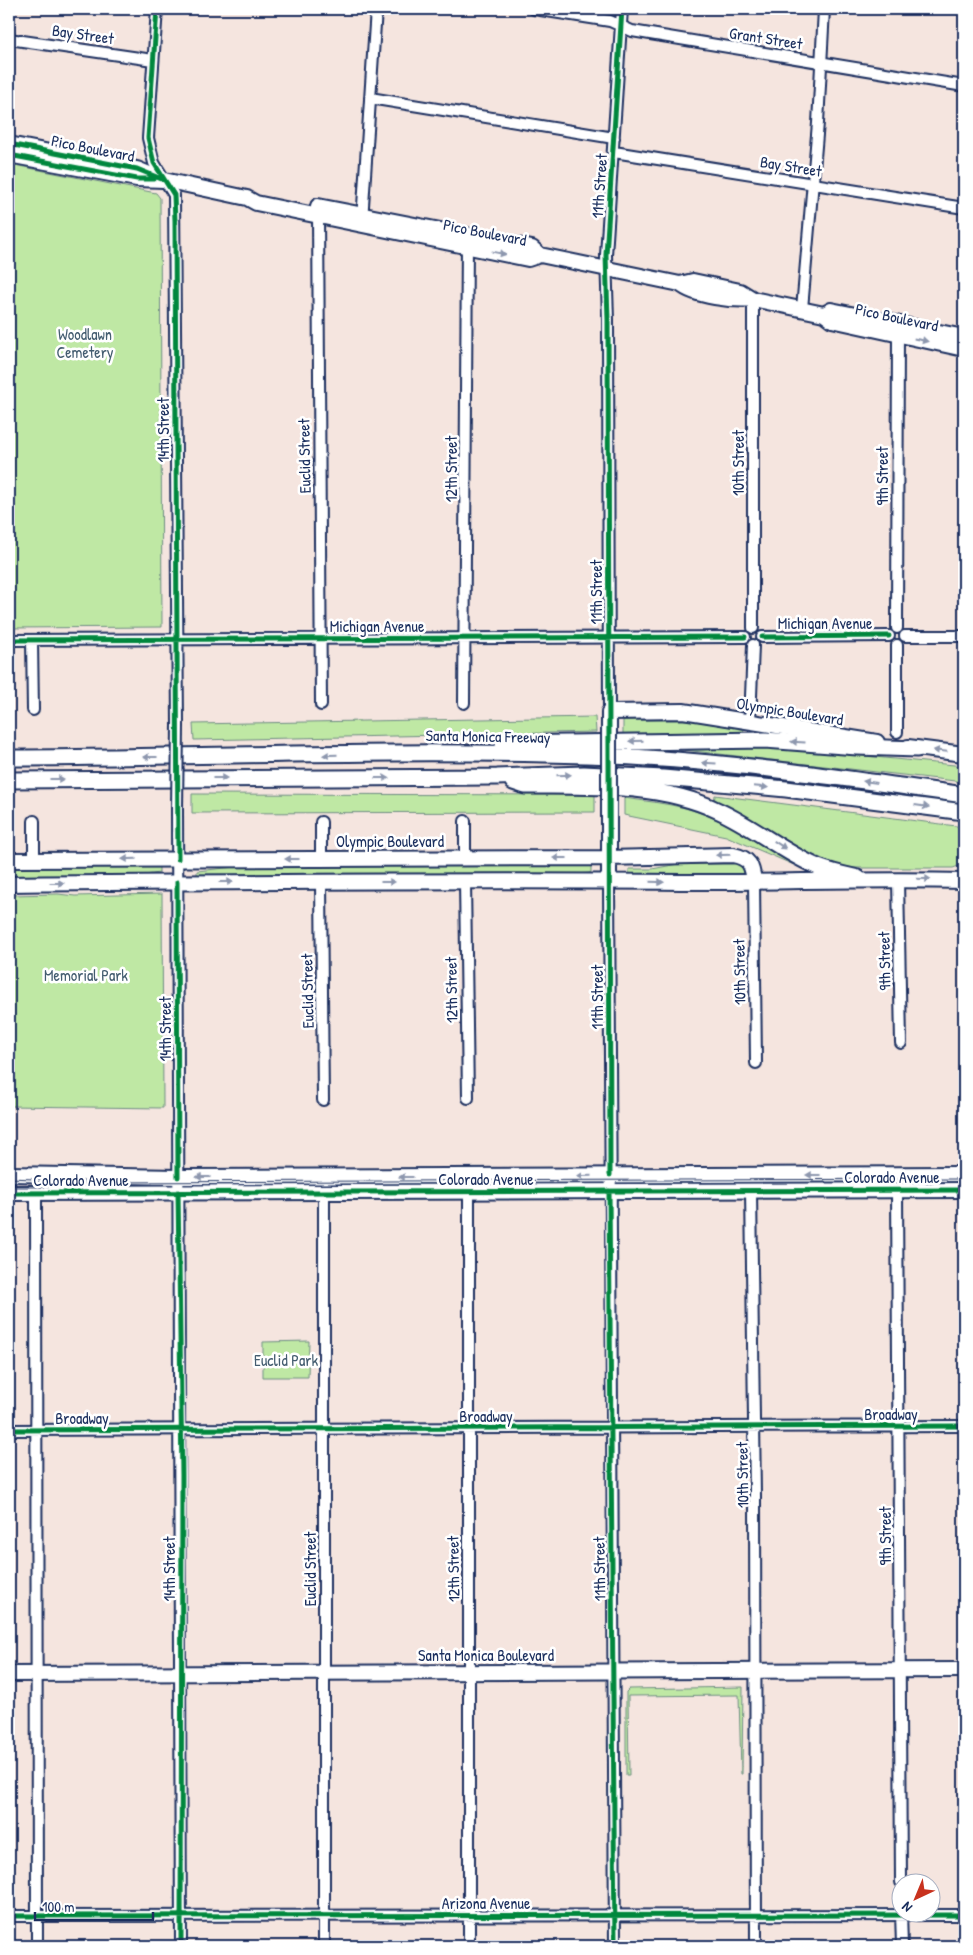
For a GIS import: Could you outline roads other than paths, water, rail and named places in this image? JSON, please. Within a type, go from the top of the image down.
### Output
[{"type":"highway","points":[[432,753],[475,745],[687,740],[765,740],[857,747],[916,749]]},
{"type":"highway","name":"Santa Monica Freeway","points":[[9,758],[432,753],[588,755],[723,764],[964,795]]},
{"type":"highway","points":[[9,780],[498,777],[584,774],[663,778],[786,789],[964,812]]},
{"type":"highway","points":[[498,777],[525,786],[628,789],[678,796],[718,810],[741,821],[818,866],[858,878]]},
{"type":"highway","points":[[918,788],[964,791]]},
{"type":"main road","name":"Pico Boulevard","points":[[9,144],[44,156]]},
{"type":"main road","name":"Pico Boulevard","points":[[9,155],[44,156],[137,169],[164,180],[246,198],[256,203],[318,211],[467,240],[528,259],[540,255],[680,284],[688,291],[739,301],[753,299],[824,314],[831,310],[964,349]]},
{"type":"main road","name":"Pico Boulevard","points":[[898,329],[964,337]]},
{"type":"main road","name":"Olympic Boulevard","points":[[610,712],[683,711],[916,749],[964,754]]},
{"type":"main road","name":"11th Street","points":[[608,880],[610,712]]},
{"type":"main road","name":"Olympic Boulevard","points":[[9,860],[608,858],[733,855],[746,858],[750,862],[754,881]]},
{"type":"main road","points":[[9,884],[608,880],[754,881],[858,878],[964,881]]},
{"type":"main road","name":"Colorado Avenue","points":[[9,1174],[178,1177],[964,1174]]},
{"type":"main road","name":"Colorado Avenue","points":[[9,1193],[964,1190]]},
{"type":"main road","name":"Santa Monica Boulevard","points":[[9,1674],[756,1670],[900,1672],[964,1670]]},
{"type":"street","name":"14th Street","points":[[157,9],[148,138],[154,163],[174,195],[175,221],[178,639],[178,1192],[181,1429],[181,1946]]},
{"type":"street","points":[[362,220],[376,9]]},
{"type":"street","name":"Grant Street","points":[[534,9],[610,21],[632,31],[964,86]]},
{"type":"street","name":"11th Street","points":[[610,712],[608,320],[606,270],[622,9]]},
{"type":"street","points":[[802,309],[813,184],[824,9]]},
{"type":"street","name":"Bay Street","points":[[9,39],[153,60]]},
{"type":"street","points":[[370,98],[614,138]]},
{"type":"street","name":"Bay Street","points":[[614,152],[964,208]]},
{"type":"street","name":"Euclid Street","points":[[318,211],[321,705]]},
{"type":"street","name":"12th Street","points":[[464,703],[466,638],[467,240]]},
{"type":"street","name":"10th Street","points":[[753,299],[753,628]]},
{"type":"street","name":"9th Street","points":[[897,628],[898,329]]},
{"type":"street","points":[[749,641],[759,643],[762,637],[759,630],[753,628],[747,631],[749,641],[750,722]]},
{"type":"street","points":[[897,628],[902,630],[905,636],[902,643],[897,645],[890,641],[889,636],[890,631],[897,628]]},
{"type":"street","name":"Michigan Avenue","points":[[762,637],[889,636]]},
{"type":"street","points":[[905,636],[964,636]]},
{"type":"street","name":"Michigan Avenue","points":[[9,640],[609,637],[749,641]]},
{"type":"street","points":[[32,640],[33,710]]},
{"type":"street","points":[[897,645],[897,732]]},
{"type":"street","points":[[34,821],[34,860]]},
{"type":"street","points":[[465,821],[465,858]]},
{"type":"street","points":[[321,822],[321,859]]},
{"type":"street","name":"9th Street","points":[[898,879],[901,1043]]},
{"type":"street","name":"11th Street","points":[[608,880],[610,1429],[615,1946]]},
{"type":"street","name":"12th Street","points":[[465,881],[468,1098]]},
{"type":"street","name":"10th Street","points":[[754,881],[756,1063]]},
{"type":"street","name":"Euclid Street","points":[[321,882],[324,1100]]},
{"type":"street","name":"9th Street","points":[[897,1189],[900,1427],[901,1872]]},
{"type":"street","name":"10th Street","points":[[751,1190],[756,1670],[756,1946]]},
{"type":"street","name":"12th Street","points":[[469,1191],[467,1429],[469,1946]]},
{"type":"street","name":"Euclid Street","points":[[324,1192],[324,1946]]},
{"type":"street","points":[[36,1193],[38,1946]]},
{"type":"street","name":"Broadway","points":[[9,1430],[610,1429],[964,1426]]},
{"type":"street","name":"Arizona Avenue","points":[[9,1916],[890,1914]]},
{"type":"street","name":"Arizona Avenue","points":[[940,1915],[964,1915]]},
{"type":"street","points":[[901,1922],[902,1946]]},
{"type":"tram line","points":[[9,1178],[106,1182],[964,1179]]},
{"type":"tram line","points":[[9,1187],[49,1187]]},
{"type":"park label","name":"Woodlawn Cemetery","points":[[85,343]]},
{"type":"park label","name":"Memorial Park","points":[[86,975]]},
{"type":"park label","name":"Euclid Park","points":[[286,1360]]}]
